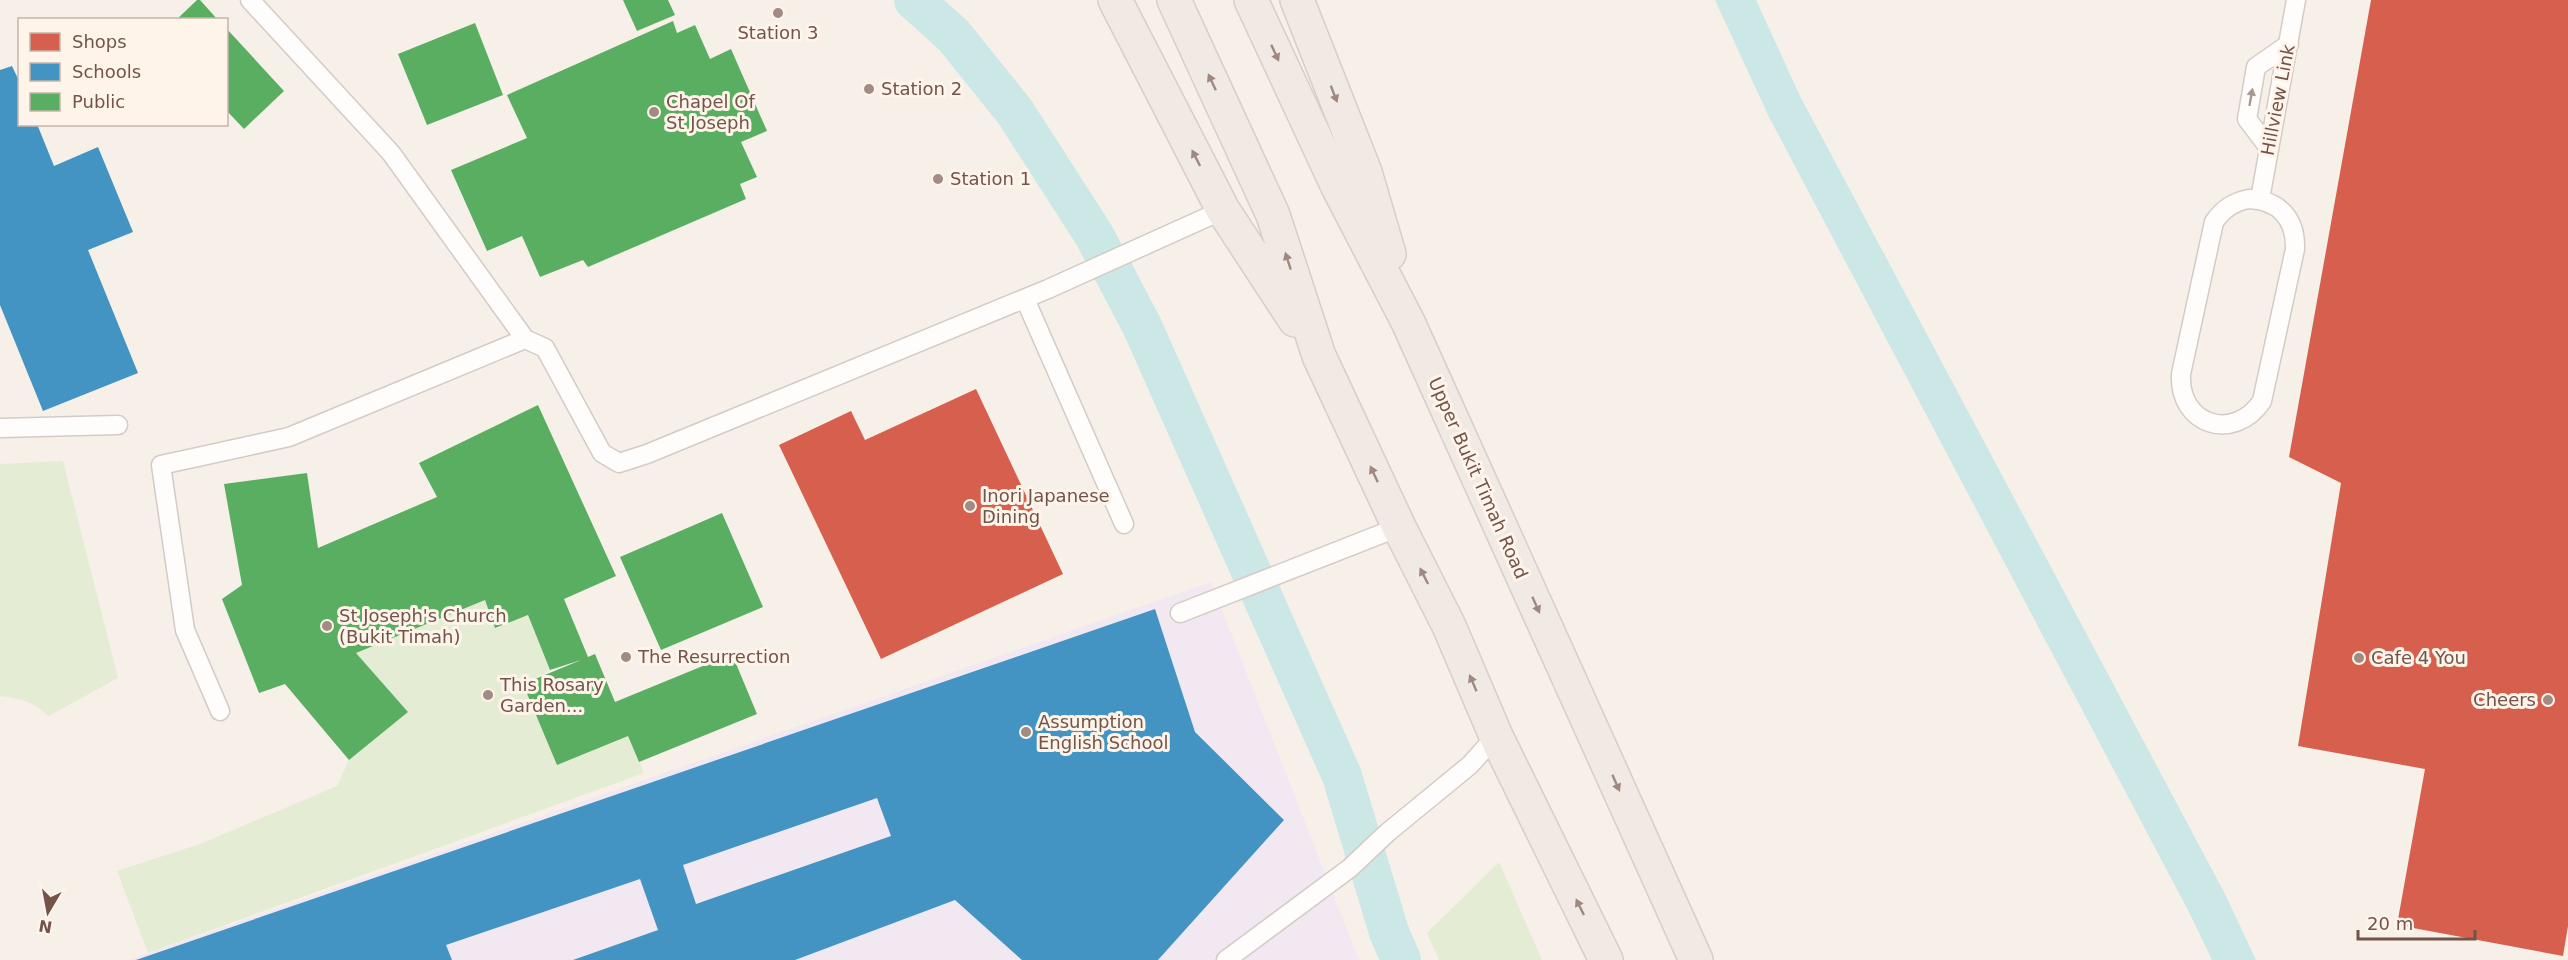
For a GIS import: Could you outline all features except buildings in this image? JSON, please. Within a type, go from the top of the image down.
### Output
[{"type":"highway","points":[[1115,0],[1223,210],[1320,356]]},
{"type":"highway","points":[[1174,0],[1273,215],[1320,356],[1399,527],[1449,626],[1496,736],[1606,960]]},
{"type":"highway","name":"Upper Bukit Timah Road","points":[[1251,0],[1338,187],[1408,322],[1696,960]]},
{"type":"highway","points":[[1297,0],[1365,172],[1408,322]]},
{"type":"lane","points":[[250,0],[391,153],[525,339],[545,348],[602,453],[619,463],[647,454],[1025,299],[1223,210]]},
{"type":"lane","name":"Hillview Link","points":[[2260,199],[2296,0]]},
{"type":"lane","points":[[2269,148],[2247,119],[2256,67],[2289,44]]},
{"type":"lane","points":[[2260,199],[2271,202],[2288,217],[2295,238],[2295,249],[2262,401],[2256,410],[2238,422],[2215,424],[2196,415],[2188,406],[2181,385],[2181,374],[2214,222],[2220,213],[2238,201],[2260,199]]},
{"type":"lane","points":[[1025,299],[1124,524]]},
{"type":"lane","points":[[220,711],[185,630],[160,465],[289,437],[525,339]]},
{"type":"lane","points":[[0,428],[118,425]]},
{"type":"lane","points":[[1180,613],[1399,527]]},
{"type":"lane","points":[[1226,960],[1350,868],[1387,833],[1470,765],[1496,736]]},
{"type":"shaded area","name":"Assumption English School","points":[[1211,582],[1359,960],[129,960]]},
{"type":"green space","points":[[63,461],[118,678],[49,716],[38,707],[26,702],[0,696],[0,464]]},
{"type":"green space","points":[[485,600],[496,628],[528,615],[550,670],[523,684],[628,736],[644,773],[148,953],[117,871],[200,844],[337,786],[349,760],[408,712],[356,653]]},
{"type":"green space","points":[[1499,862],[1542,960],[1439,960],[1427,933]]},
{"type":"water","points":[[1715,0],[1756,0],[1800,96],[2225,894],[2256,960],[2212,960],[2190,914],[1769,117]]},
{"type":"waterway","points":[[914,0],[953,35],[1015,112],[1094,235],[1142,326],[1342,776],[1389,932],[1401,960]]},
{"type":"place","name":"Station 3","points":[[778,13]]},
{"type":"place","name":"Station 2","points":[[869,89]]},
{"type":"place","name":"Chapel Of St Joseph","points":[[654,112]]},
{"type":"place","name":"Station 1","points":[[938,179]]},
{"type":"place","name":"Inori Japanese Dining","points":[[970,506]]},
{"type":"place","name":"St Joseph's Church (Bukit Timah)","points":[[327,626]]},
{"type":"place","name":"The Resurrection","points":[[626,657]]},
{"type":"place","name":"Cafe 4 You","points":[[2359,658]]},
{"type":"place","name":"This Rosary Garden...","points":[[488,695]]},
{"type":"place","name":"Cheers","points":[[2548,700]]},
{"type":"place","name":"Assumption English School","points":[[1026,732]]}]
